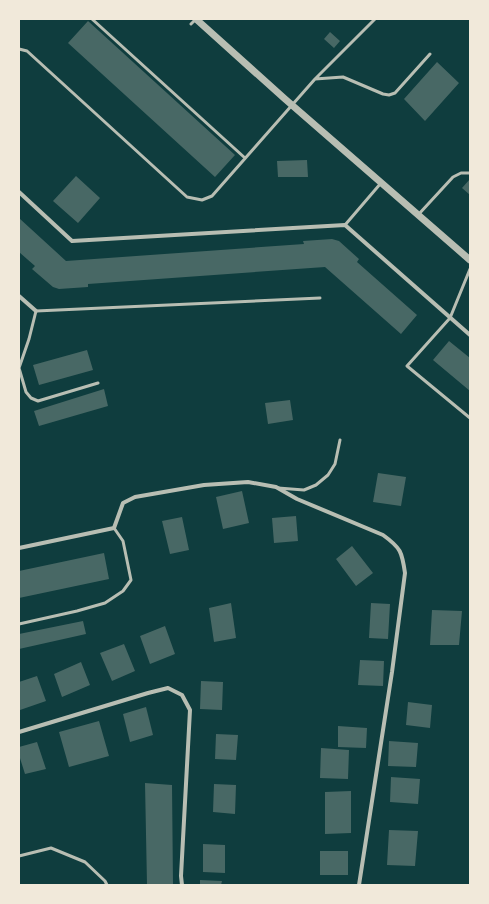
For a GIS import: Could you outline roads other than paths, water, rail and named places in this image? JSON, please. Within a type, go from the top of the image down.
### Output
[{"type":"street","points":[[194,21],[470,260]]},
{"type":"street","points":[[19,192],[72,241],[345,225],[470,335]]},
{"type":"street","points":[[19,296],[36,311]]},
{"type":"street","points":[[19,548],[114,528],[123,503],[134,497],[204,485],[248,482],[276,488],[297,499],[383,535],[392,542],[400,550],[404,560],[405,573],[392,672],[359,885]]},
{"type":"street","points":[[19,732],[168,688],[182,695],[190,710],[181,876],[182,885]]},
{"type":"lane","points":[[92,19],[245,158]]},
{"type":"lane","points":[[19,49],[27,52],[187,197],[202,200],[212,196],[315,79],[374,19]]},
{"type":"lane","points":[[315,79],[343,77],[383,94],[389,95],[395,93],[430,54]]},
{"type":"lane","points":[[418,215],[453,177],[461,173],[470,173]]},
{"type":"lane","points":[[345,225],[381,183]]},
{"type":"lane","points":[[470,269],[450,318],[407,366],[470,418]]},
{"type":"lane","points":[[98,383],[38,401],[31,398],[26,392],[19,368],[29,339],[36,311],[320,298]]},
{"type":"lane","points":[[276,488],[304,490],[316,485],[328,475],[335,464],[340,440]]},
{"type":"lane","points":[[19,624],[105,603],[123,591],[131,580],[123,542],[114,528]]},
{"type":"lane","points":[[19,856],[50,848],[85,862],[105,881],[107,885]]}]
